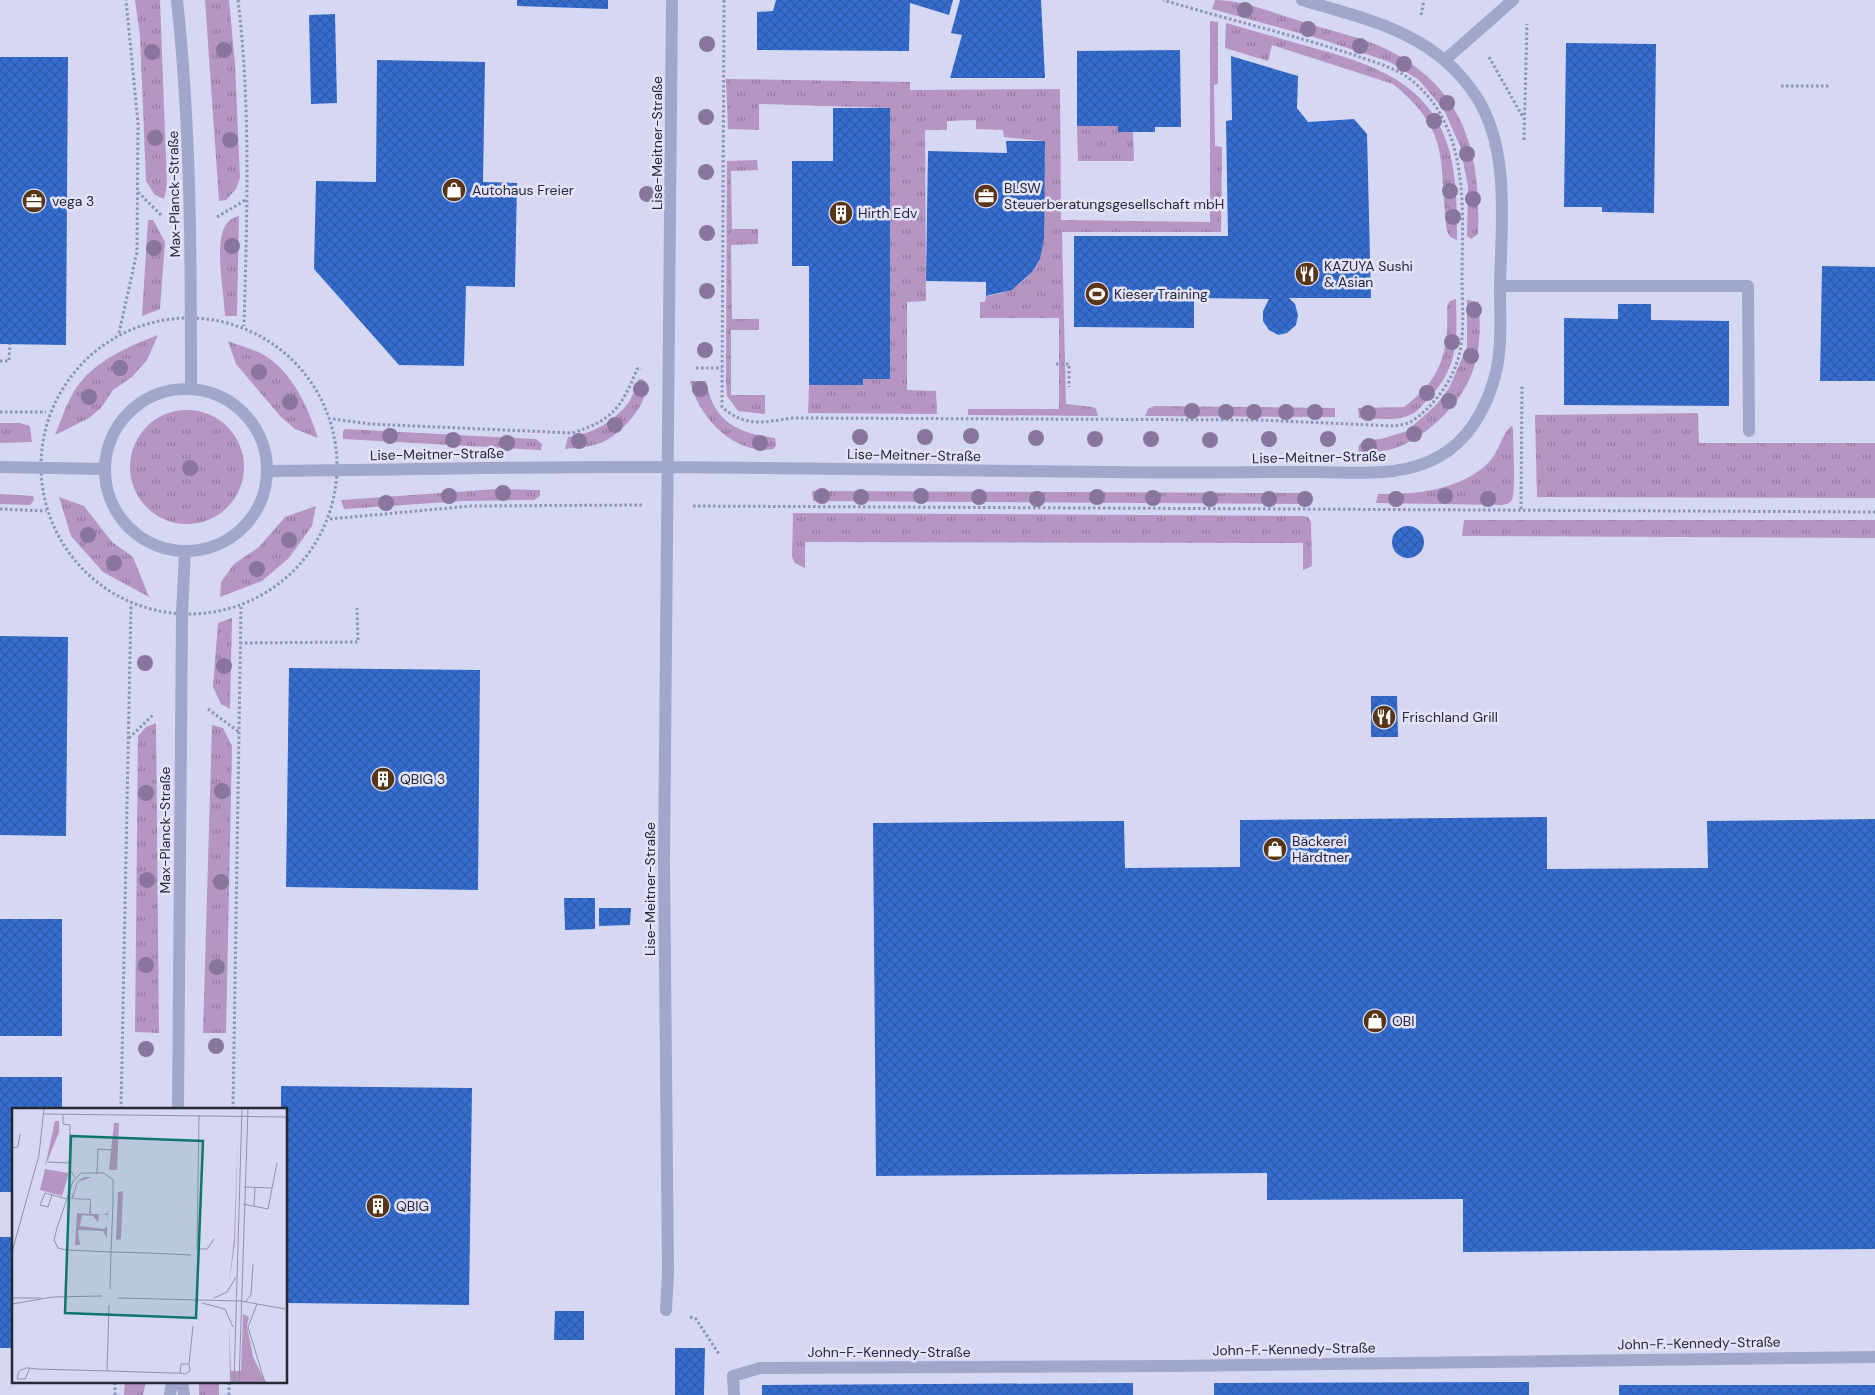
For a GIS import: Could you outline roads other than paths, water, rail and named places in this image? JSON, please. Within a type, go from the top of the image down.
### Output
[{"type":"street","name":"Max-Planck-Straße","points":[[177,0],[186,82],[191,388]]},
{"type":"street","name":"Lise-Meitner-Straße","points":[[666,1310],[668,1272],[664,871],[672,0]]},
{"type":"street","name":"Lise-Meitner-Straße","points":[[268,471],[667,467],[1190,473],[1391,471],[1425,464],[1450,451],[1468,433],[1483,407],[1498,362],[1501,182],[1488,118],[1475,94],[1446,59],[1404,33],[1372,21],[1302,0]]},
{"type":"street","points":[[1446,59],[1513,0]]},
{"type":"street","points":[[1500,286],[1748,286],[1749,431]]},
{"type":"street","points":[[191,388],[215,394],[237,406],[254,424],[264,446],[268,471],[261,502],[242,528],[216,546],[185,552],[153,545],[127,527],[110,500],[104,469],[109,442],[122,419],[140,402],[165,391],[191,388]]},
{"type":"street","points":[[0,466],[104,469]]},
{"type":"street","name":"Max-Planck-Straße","points":[[178,1108],[182,613],[185,552]]},
{"type":"street","name":"John-F.-Kennedy-Straße","points":[[734,1395],[734,1376],[760,1368],[1164,1366],[1875,1356]]},
{"type":"street","points":[[170,1395],[172,1382]]},
{"type":"street","points":[[180,1382],[180,1395]]},
{"type":"street","points":[[180,1382],[184,1395]]},
{"type":"place","name":"Autohaus Freier","points":[[454,190]]},
{"type":"place","name":"BLSW Steuerberatungsgesellschaft mbH","points":[[986,196]]},
{"type":"place","name":"vega 3","points":[[34,201]]},
{"type":"place","name":"Hirth Edv","points":[[841,213]]},
{"type":"place","name":"KAZUYA Sushi & Asian","points":[[1307,274]]},
{"type":"place","name":"Kieser Training","points":[[1097,294]]},
{"type":"place","name":"Frischland Grill","points":[[1384,717]]},
{"type":"place","name":"QBIG 3","points":[[383,779]]},
{"type":"place","name":"Bäckerei Härdtner","points":[[1275,849]]},
{"type":"place","name":"OBI","points":[[1375,1021]]},
{"type":"place","name":"QBIG","points":[[378,1206]]}]
